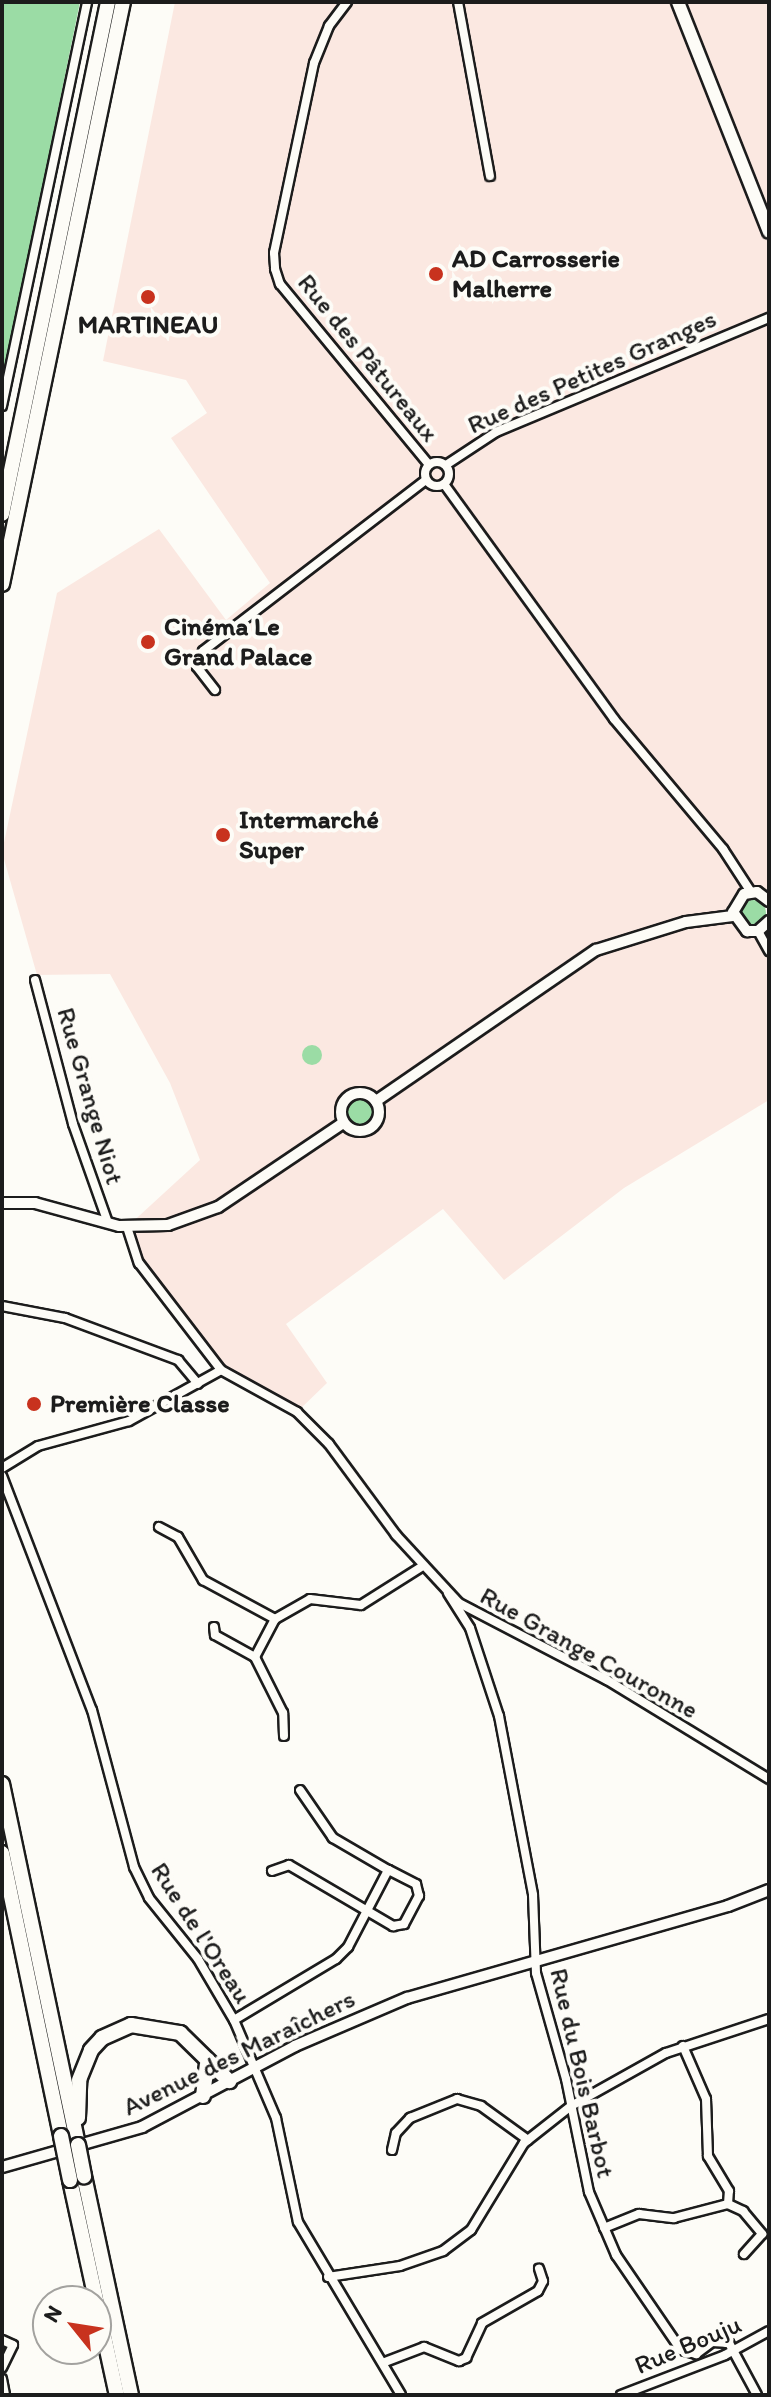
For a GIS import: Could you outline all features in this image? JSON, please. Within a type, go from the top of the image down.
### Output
[{"type":"highway","points":[[2,514],[108,2]]},
{"type":"highway","points":[[2,584],[123,2]]},
{"type":"highway","points":[[2,1784],[73,2136],[77,2178],[117,2395]]},
{"type":"highway","points":[[2,1853],[73,2136]]},
{"type":"highway","points":[[73,2136],[83,2064],[102,2038],[116,2029],[164,2027],[193,2043],[207,2065],[229,2081]]},
{"type":"highway","points":[[203,2096],[207,2065]]},
{"type":"highway","points":[[77,2178],[131,2395]]},
{"type":"main road","points":[[678,2],[769,232]]},
{"type":"street","points":[[2,406],[87,2]]},
{"type":"street","name":"Rue des Pâtureaux","points":[[347,2],[329,26],[314,63],[275,269],[280,284],[429,465]]},
{"type":"street","points":[[458,2],[490,176]]},
{"type":"street","name":"Rue des Petites Granges","points":[[759,322],[769,310]]},
{"type":"street","name":"Rue des Petites Granges","points":[[446,465],[496,432],[769,320]]},
{"type":"street","points":[[215,690],[197,667],[203,651],[426,480],[429,465],[446,465],[450,473],[444,484]]},
{"type":"street","points":[[426,480],[432,486],[444,484]]},
{"type":"street","points":[[444,484],[614,719],[723,849],[751,892],[769,901]]},
{"type":"street","points":[[751,892],[737,900],[733,916],[741,928],[758,931]]},
{"type":"street","points":[[376,1101],[596,950],[686,922],[733,916]]},
{"type":"street","points":[[758,931],[769,921]]},
{"type":"street","points":[[758,931],[769,951]]},
{"type":"street","name":"Rue Grange Niot","points":[[35,980],[73,1124],[108,1223]]},
{"type":"street","points":[[367,1093],[376,1101],[379,1114],[368,1130],[354,1131],[343,1123],[341,1108],[349,1095],[367,1093]]},
{"type":"street","points":[[2,1203],[35,1203],[127,1227],[168,1225],[218,1207],[343,1123]]},
{"type":"street","name":"Rue Grange Couronne","points":[[127,1227],[139,1263],[221,1370],[297,1412],[319,1433],[423,1566],[448,1593],[475,1615],[607,1680],[769,1779]]},
{"type":"street","points":[[2,1306],[65,1318],[178,1360],[198,1384]]},
{"type":"street","points":[[2,1468],[38,1446],[129,1421],[221,1370]]},
{"type":"street","name":"Rue de l'Oreau","points":[[2,1476],[92,1710],[134,1867],[149,1898],[198,1959],[234,2020],[276,2118],[298,2222],[328,2277],[385,2362],[401,2395]]},
{"type":"street","points":[[159,1527],[178,1537],[203,1580],[275,1619]]},
{"type":"street","points":[[255,1657],[275,1619],[310,1599],[361,1605],[423,1566]]},
{"type":"street","name":"Rue du Bois Barbot","points":[[448,1593],[470,1628],[499,1716],[533,1895],[534,1959],[589,2192],[623,2266],[688,2355],[720,2340],[734,2351]]},
{"type":"street","points":[[470,1628],[475,1615]]},
{"type":"street","points":[[214,1627],[215,1635],[255,1657],[283,1713],[284,1736]]},
{"type":"street","points":[[272,1871],[289,1865],[393,1926],[404,1924],[419,1896],[416,1884],[333,1838],[300,1790]]},
{"type":"street","points":[[234,2020],[336,1959],[367,1912],[388,1870]]},
{"type":"street","name":"Avenue des Maraîchers","points":[[2,2167],[110,2139],[376,2010],[534,1959],[714,1910],[769,1890]]},
{"type":"street","points":[[328,2277],[400,2266],[452,2246],[471,2230],[528,2140],[571,2106],[683,2046],[768,2023]]},
{"type":"street","points":[[683,2046],[706,2099],[708,2156],[729,2191],[728,2204]]},
{"type":"street","points":[[392,2150],[396,2133],[410,2118],[457,2099],[481,2106],[528,2140]]},
{"type":"street","points":[[604,2228],[639,2214],[674,2218],[728,2204],[743,2211],[762,2234],[744,2254]]},
{"type":"street","points":[[385,2362],[424,2347],[459,2361],[466,2358],[482,2323],[538,2291],[543,2281],[539,2269]]},
{"type":"street","name":"Rue Bouju","points":[[621,2395],[734,2351],[769,2331]]},
{"type":"street","points":[[2,2340],[13,2345],[2,2368]]},
{"type":"street","points":[[734,2351],[757,2395]]},
{"type":"street","points":[[2,2379],[5,2395]]},
{"type":"shaded area","points":[[175,2],[769,2],[769,901],[757,892],[733,906],[747,931],[769,921],[769,1100],[624,1188],[504,1280],[443,1209],[286,1324],[327,1383],[297,1412],[232,1379],[147,1273],[127,1227],[200,1160],[170,1083],[110,974],[37,975],[2,852],[57,593],[159,529],[226,620],[270,583],[171,438],[207,413],[186,380],[103,361]]},
{"type":"green space","points":[[2,2],[80,2],[2,385]]},
{"type":"green space","points":[[753,900],[762,904],[766,913],[762,922],[753,926],[744,922],[740,913],[744,904]]},
{"type":"green space","points":[[312,1045],[319,1048],[322,1055],[319,1062],[312,1065],[305,1062],[302,1055],[305,1048]]},
{"type":"green space","points":[[359,1097],[369,1101],[373,1111],[369,1121],[359,1125],[349,1121],[345,1111],[349,1101]]},
{"type":"place","name":"AD Carrosserie Malherre","points":[[436,274]]},
{"type":"place","name":"MARTINEAU","points":[[148,297]]},
{"type":"place","name":"Cinéma Le Grand Palace","points":[[148,642]]},
{"type":"place","name":"Intermarché Super","points":[[223,835]]},
{"type":"place","name":"Première Classe","points":[[34,1404]]}]
